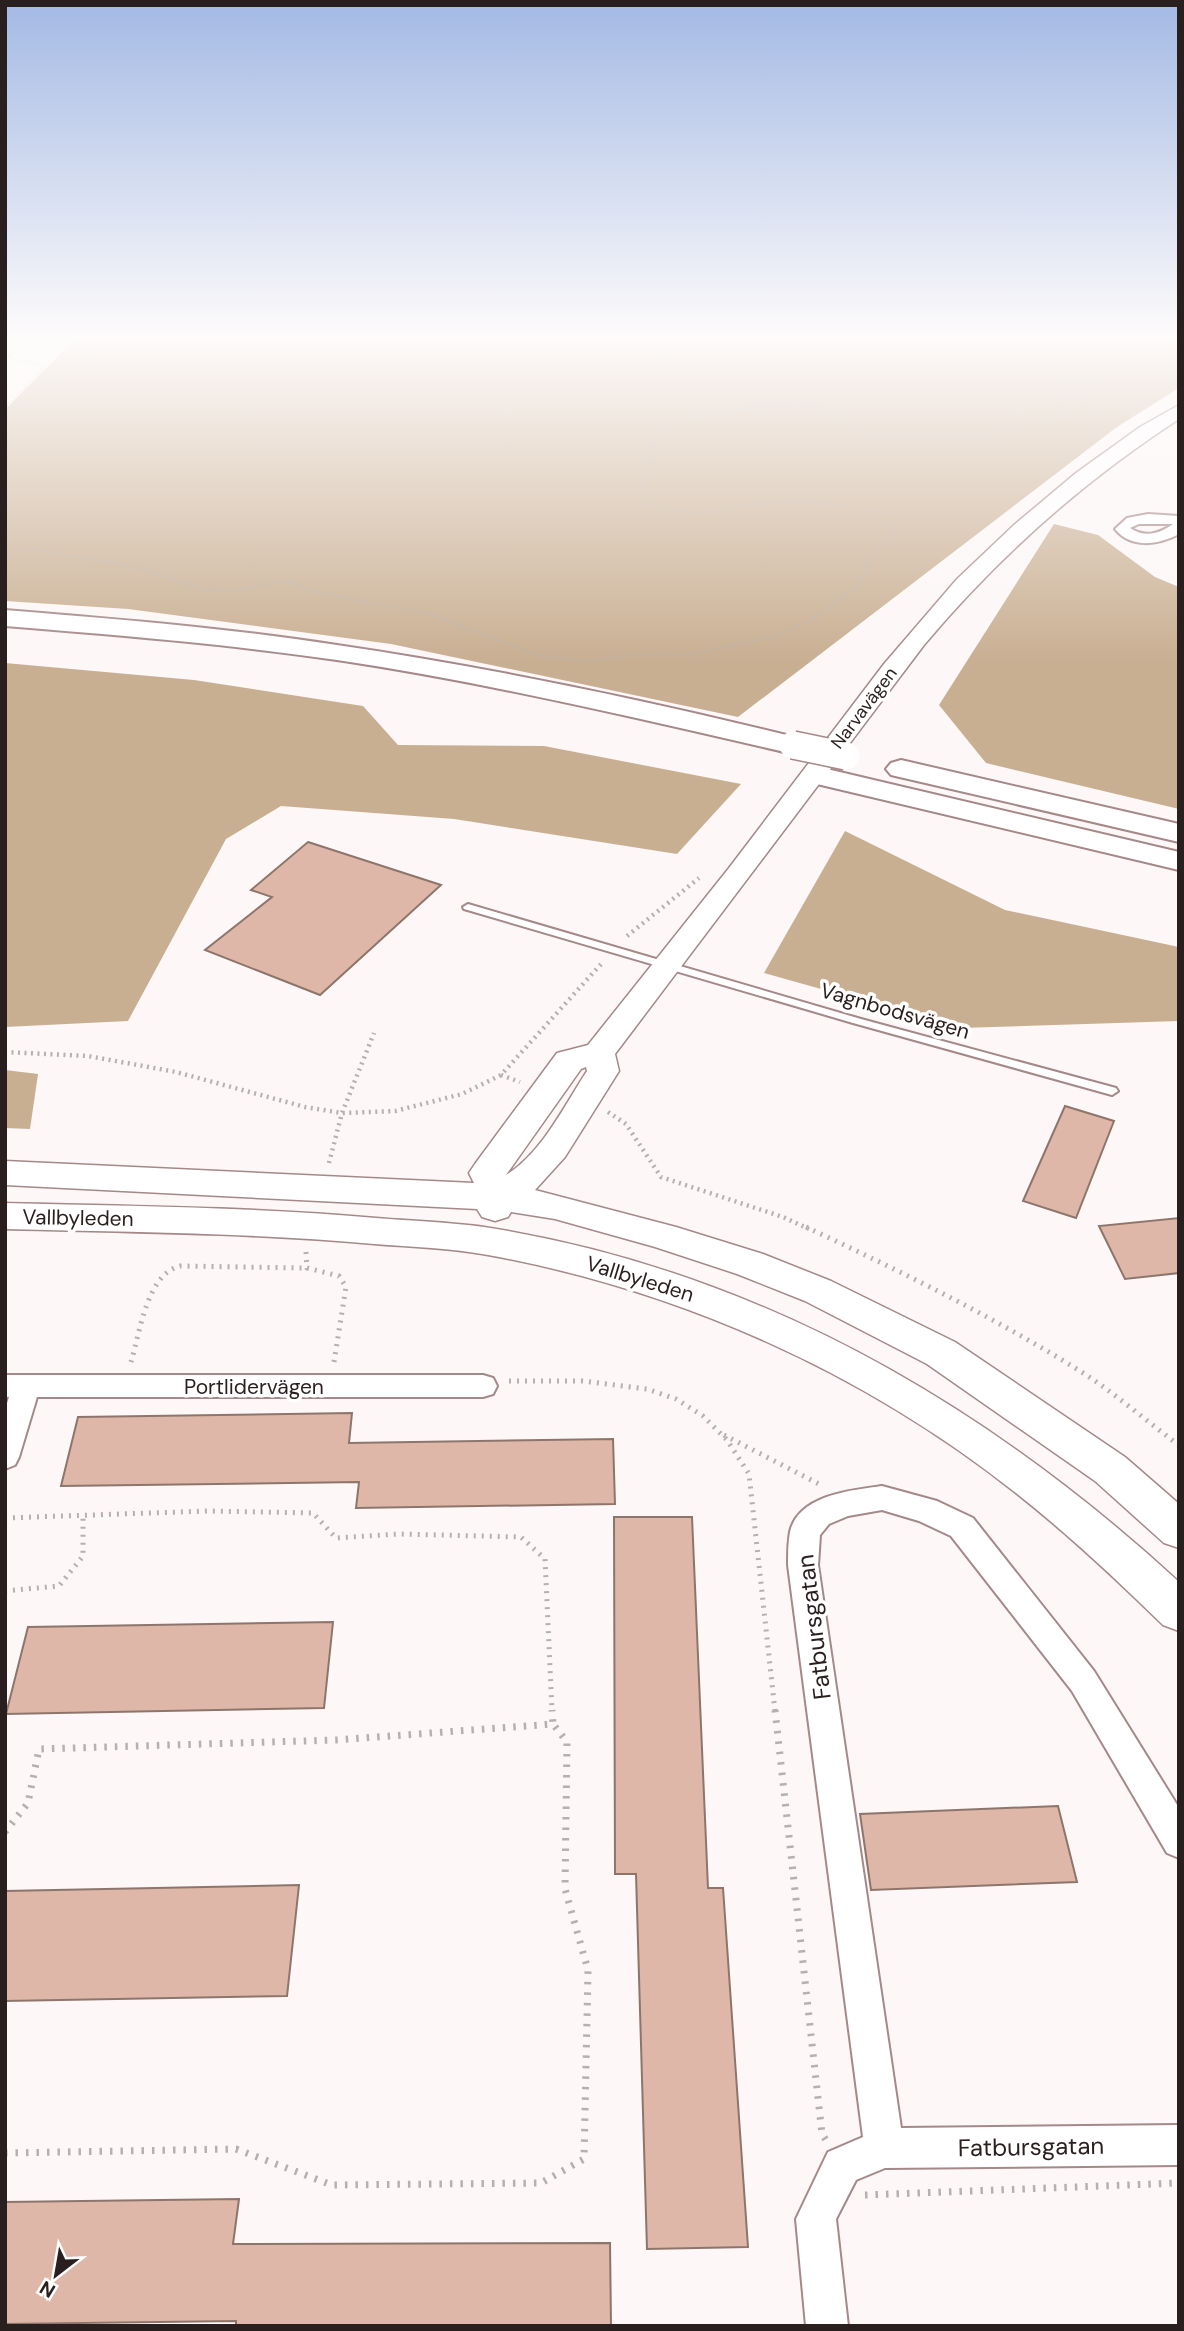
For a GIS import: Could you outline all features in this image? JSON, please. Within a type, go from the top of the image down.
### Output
[{"type":"highway","points":[[5,618],[229,638],[383,660],[559,692],[836,767],[1179,833]]},
{"type":"highway","points":[[5,637],[194,656],[407,687],[579,721],[784,755]]},
{"type":"highway","points":[[836,767],[1179,861]]},
{"type":"main road","name":"Narvavägen","points":[[498,1197],[528,1178],[552,1148],[603,1071],[599,1053],[889,674],[940,612],[988,561],[1043,513],[1129,445]]},
{"type":"main road","points":[[485,1241],[498,1197],[487,1173],[545,1090],[569,1061],[599,1053]]},
{"type":"main road","points":[[552,1148],[558,1181],[564,1192],[590,1216]]},
{"type":"main road","name":"Vallbyleden","points":[[5,1173],[498,1197],[555,1206],[590,1216],[761,1268],[818,1291],[941,1353],[1110,1469],[1179,1530]]},
{"type":"main road","name":"Vallbyleden","points":[[5,1216],[312,1225],[485,1241],[571,1258],[666,1284],[739,1312],[876,1378],[952,1425],[1019,1471],[1100,1539],[1179,1611]]},
{"type":"street","points":[[1179,520],[1139,519],[1128,521],[1122,529],[1133,535],[1156,539],[1179,527]]},
{"type":"street","name":"Portlidervägen","points":[[5,1457],[15,1386],[483,1387]]},
{"type":"street","name":"Fatbursgatan","points":[[884,2148],[803,1565],[805,1531],[818,1515],[882,1498],[926,1510],[962,1527],[1083,1681],[1179,1841]]},
{"type":"street","name":"Fatbursgatan","points":[[842,2166],[884,2148],[1179,2145]]},
{"type":"street","points":[[827,2326],[816,2220],[842,2166]]},
{"type":"lane","name":"Vagnbodsvägen","points":[[468,907],[1112,1091]]},
{"type":"path","points":[[5,553],[33,549],[101,559],[166,576],[202,590],[238,590],[286,580],[321,593],[434,615],[501,643],[548,658],[597,661],[638,655],[688,655],[774,637],[807,622],[858,587],[866,567],[891,536],[891,522],[884,513],[821,502],[772,502],[733,511],[696,514],[648,504],[640,488],[650,471],[655,445]]},
{"type":"path","points":[[5,1052],[88,1056],[176,1072],[304,1107],[342,1113],[387,1112],[430,1105],[462,1094],[501,1075],[613,950],[639,925],[702,876]]},
{"type":"path","points":[[342,1113],[374,1033]]},
{"type":"path","points":[[501,1075],[545,1090]]},
{"type":"path","points":[[583,1103],[619,1116],[628,1124],[652,1168],[661,1177],[783,1217],[922,1281],[1083,1373],[1179,1446]]},
{"type":"path","points":[[123,1387],[154,1285],[168,1269],[180,1266],[307,1268]]},
{"type":"path","points":[[483,1387],[492,1381],[617,1382],[639,1386],[686,1404],[724,1435],[855,1503]]},
{"type":"path","points":[[724,1435],[748,1474],[822,2134],[863,2195],[1179,2183]]},
{"type":"path","points":[[5,1518],[208,1511],[313,1513],[336,1538],[398,1534],[521,1537],[545,1559],[553,1724],[567,1742],[565,1889],[588,1970],[584,2159],[541,2183],[332,2185],[236,2149],[5,2153]]},
{"type":"path","points":[[5,1591],[60,1586],[83,1556],[83,1517]]},
{"type":"path","points":[[5,1832],[28,1803],[39,1749],[336,1740],[553,1724]]},
{"type":"shaded area","points":[[5,445],[1094,445],[738,717],[391,644],[128,609],[5,601]]},
{"type":"shaded area","points":[[1054,524],[1098,535],[1155,577],[1179,587],[1179,809],[986,763],[939,705]]},
{"type":"shaded area","points":[[5,663],[194,680],[363,706],[398,745],[544,746],[741,784],[677,854],[454,819],[281,806],[226,839],[128,1021],[5,1027]]},
{"type":"shaded area","points":[[845,831],[1005,910],[1179,947],[1179,1021],[960,1028],[764,973]]},
{"type":"shaded area","points":[[5,1070],[38,1074],[30,1129],[5,1128]]},
{"type":"building","points":[[308,842],[441,885],[320,995],[205,950],[272,897],[251,890]]},
{"type":"building","points":[[1065,1106],[1114,1121],[1076,1218],[1023,1201]]},
{"type":"building","points":[[1179,1218],[1179,1273],[1125,1279],[1099,1226]]},
{"type":"building","points":[[352,1413],[349,1443],[613,1439],[615,1504],[356,1508],[359,1482],[61,1486],[78,1417]]},
{"type":"building","points":[[614,1517],[692,1517],[708,1888],[723,1888],[748,2247],[647,2249],[636,1874],[615,1874]]},
{"type":"building","points":[[333,1622],[324,1708],[6,1714],[28,1627]]},
{"type":"building","points":[[1058,1806],[1077,1882],[871,1890],[860,1814]]},
{"type":"building","points":[[299,1885],[287,1996],[5,2001],[5,1891]]},
{"type":"building","points":[[239,2199],[233,2244],[610,2243],[611,2326],[236,2326],[236,2321],[5,2324],[5,2202]]}]
